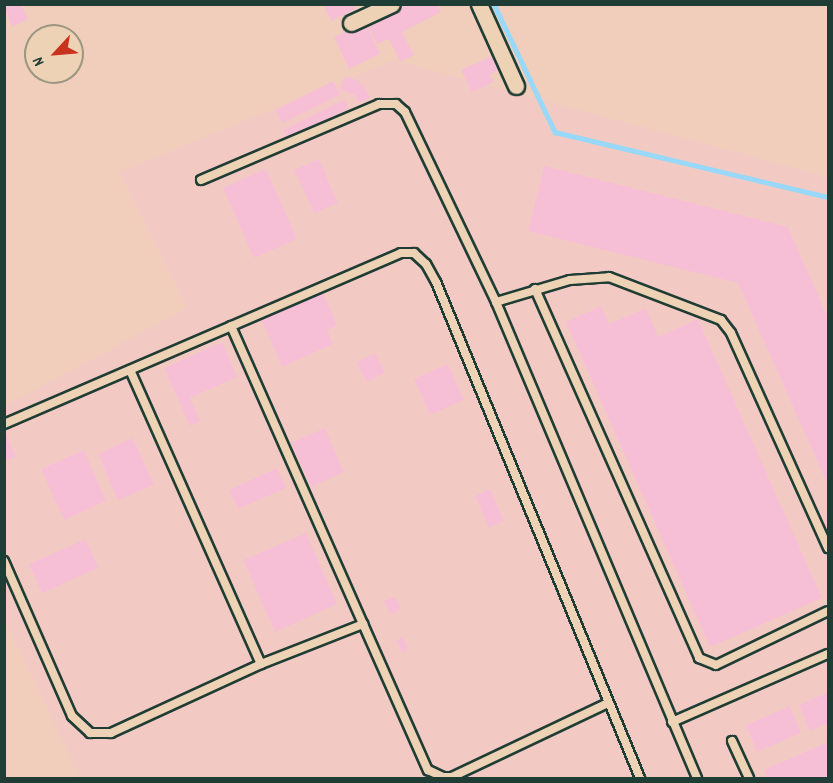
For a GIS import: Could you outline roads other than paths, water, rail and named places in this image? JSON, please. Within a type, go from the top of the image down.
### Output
[{"type":"street","points":[[351,23],[392,4]]},
{"type":"street","points":[[479,4],[516,86]]},
{"type":"lane","points":[[201,180],[379,104],[396,104],[405,112],[496,302],[697,778]]},
{"type":"lane","points":[[4,424],[401,253],[421,257],[436,282],[640,778]]},
{"type":"lane","points":[[496,302],[535,289],[591,276],[609,277],[721,320],[731,333],[828,548]]},
{"type":"lane","points":[[535,289],[699,658],[716,665],[828,611]]},
{"type":"lane","points":[[231,326],[363,624],[422,764],[443,777],[608,704]]},
{"type":"lane","points":[[130,370],[261,664]]},
{"type":"lane","points":[[4,561],[72,716],[90,734],[111,733],[261,664],[363,624]]},
{"type":"lane","points":[[672,722],[828,654]]},
{"type":"lane","points":[[732,741],[749,778]]},
{"type":"waterway","points":[[494,4],[555,132],[828,197]]}]
